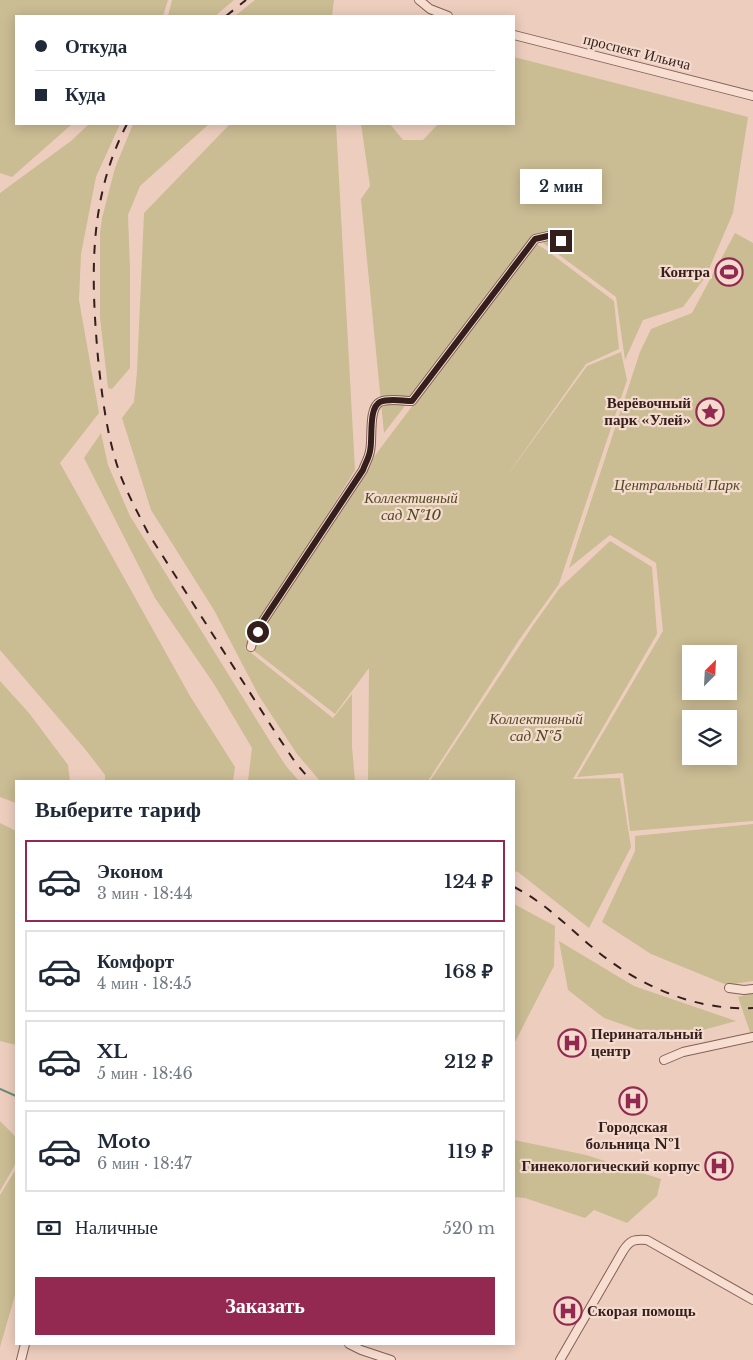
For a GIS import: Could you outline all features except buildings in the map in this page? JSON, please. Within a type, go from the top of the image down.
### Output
[{"type":"street","points":[[419,0],[430,9],[445,15]]},
{"type":"street","name":"проспект Ильича","points":[[515,35],[753,96]]},
{"type":"street","points":[[251,648],[263,621],[363,470],[370,453],[374,408],[378,403],[388,400],[412,401],[535,239],[548,236],[561,241]]},
{"type":"street","points":[[729,988],[744,990],[753,988]]},
{"type":"street","points":[[664,1060],[683,1052],[753,1037]]},
{"type":"street","points":[[560,1360],[628,1243],[647,1240],[753,1300]]},
{"type":"street","points":[[21,1360],[25,1345]]},
{"type":"street","points":[[351,1345],[391,1360]]},
{"type":"green space","points":[[0,0],[168,0],[163,15],[15,15],[15,125],[71,125],[12,177],[0,173]]},
{"type":"green space","points":[[172,0],[234,0],[216,15],[168,15]]},
{"type":"green space","points":[[255,0],[334,0],[332,15],[236,15]]},
{"type":"green space","points":[[515,57],[748,117],[733,213],[706,276],[683,307],[643,320],[625,360],[616,297],[535,237],[384,433],[361,199],[370,186],[361,125],[391,125],[403,140],[423,140],[437,125],[515,125]]},
{"type":"green space","points":[[88,125],[120,125],[96,177],[81,254],[79,300],[99,413],[60,463],[190,696],[235,767],[233,780],[105,780],[105,775],[85,749],[0,650],[0,193],[71,141]]},
{"type":"green space","points":[[133,125],[208,125],[140,186],[128,215],[130,368],[112,389],[108,388],[100,318],[100,233],[115,168]]},
{"type":"green space","points":[[229,125],[336,125],[355,470],[245,648],[333,718],[352,694],[352,747],[355,780],[319,780],[297,754],[259,696],[214,610],[151,510],[122,418],[134,402],[144,213]]},
{"type":"green space","name":"Центральный Парк","points":[[735,233],[753,243],[753,821],[630,831],[623,773],[577,777],[663,631],[656,563],[610,535],[569,568],[640,352],[651,329],[692,313]]},
{"type":"green space","name":"Коллективный сад №10","points":[[535,243],[614,301],[619,349],[586,364],[503,481],[587,366],[621,352],[627,380],[559,584],[519,640],[429,780],[368,780],[369,668],[335,714],[248,646],[361,474]]},
{"type":"green space","points":[[101,433],[108,465],[130,516],[273,746],[298,780],[248,780],[252,748],[214,684],[155,598],[84,458]]},
{"type":"green space","name":"Коллективный сад №5","points":[[610,541],[652,567],[657,634],[573,779],[620,778],[631,847],[589,928],[515,871],[515,780],[431,780],[559,589]]},
{"type":"green space","points":[[0,681],[29,713],[68,765],[70,780],[15,780],[15,803],[0,797]]},
{"type":"green space","points":[[0,823],[15,830],[15,1045],[0,1041]]},
{"type":"green space","points":[[753,824],[753,981],[727,985],[651,954],[602,922],[635,851],[635,836]]},
{"type":"green space","points":[[515,905],[555,926],[554,966],[515,1042]]},
{"type":"green space","points":[[559,941],[634,986],[736,1021],[689,1034],[653,1035],[604,1018],[568,990]]},
{"type":"green space","points":[[753,993],[753,1032],[750,1032],[738,997]]},
{"type":"green space","points":[[0,1121],[15,1136],[15,1165],[0,1191]]},
{"type":"green space","points":[[515,1140],[586,1155],[661,1179],[657,1196],[627,1223],[594,1210],[585,1218],[525,1198],[515,1197]]},
{"type":"green space","points":[[15,1171],[15,1295],[0,1347],[0,1195]]},
{"type":"waterway","points":[[0,1089],[15,1096]]},
{"type":"railway","points":[[227,15],[246,0]]},
{"type":"railway","points":[[127,125],[114,152],[105,181],[95,239],[94,268],[94,298],[100,373],[106,417],[115,460],[126,489],[148,533],[277,735],[295,762],[310,780]]},
{"type":"railway","points":[[515,888],[545,907],[609,961],[647,984],[667,993],[709,1005],[753,1008]]},
{"type":"place","name":"Контра","points":[[729,272]]},
{"type":"place","name":"Верёвочный парк «Улей»","points":[[710,412]]},
{"type":"place","name":"Перинатальный центр","points":[[572,1043]]},
{"type":"place","name":"Городская больница №1","points":[[633,1101]]},
{"type":"place","name":"Гинекологический корпус","points":[[719,1166]]},
{"type":"place","name":"Скорая помощь","points":[[568,1311]]},
{"type":"route","points":[[258,632],[263,621],[363,470],[370,453],[374,408],[378,403],[388,400],[412,401],[535,239],[548,236],[561,241]]}]
